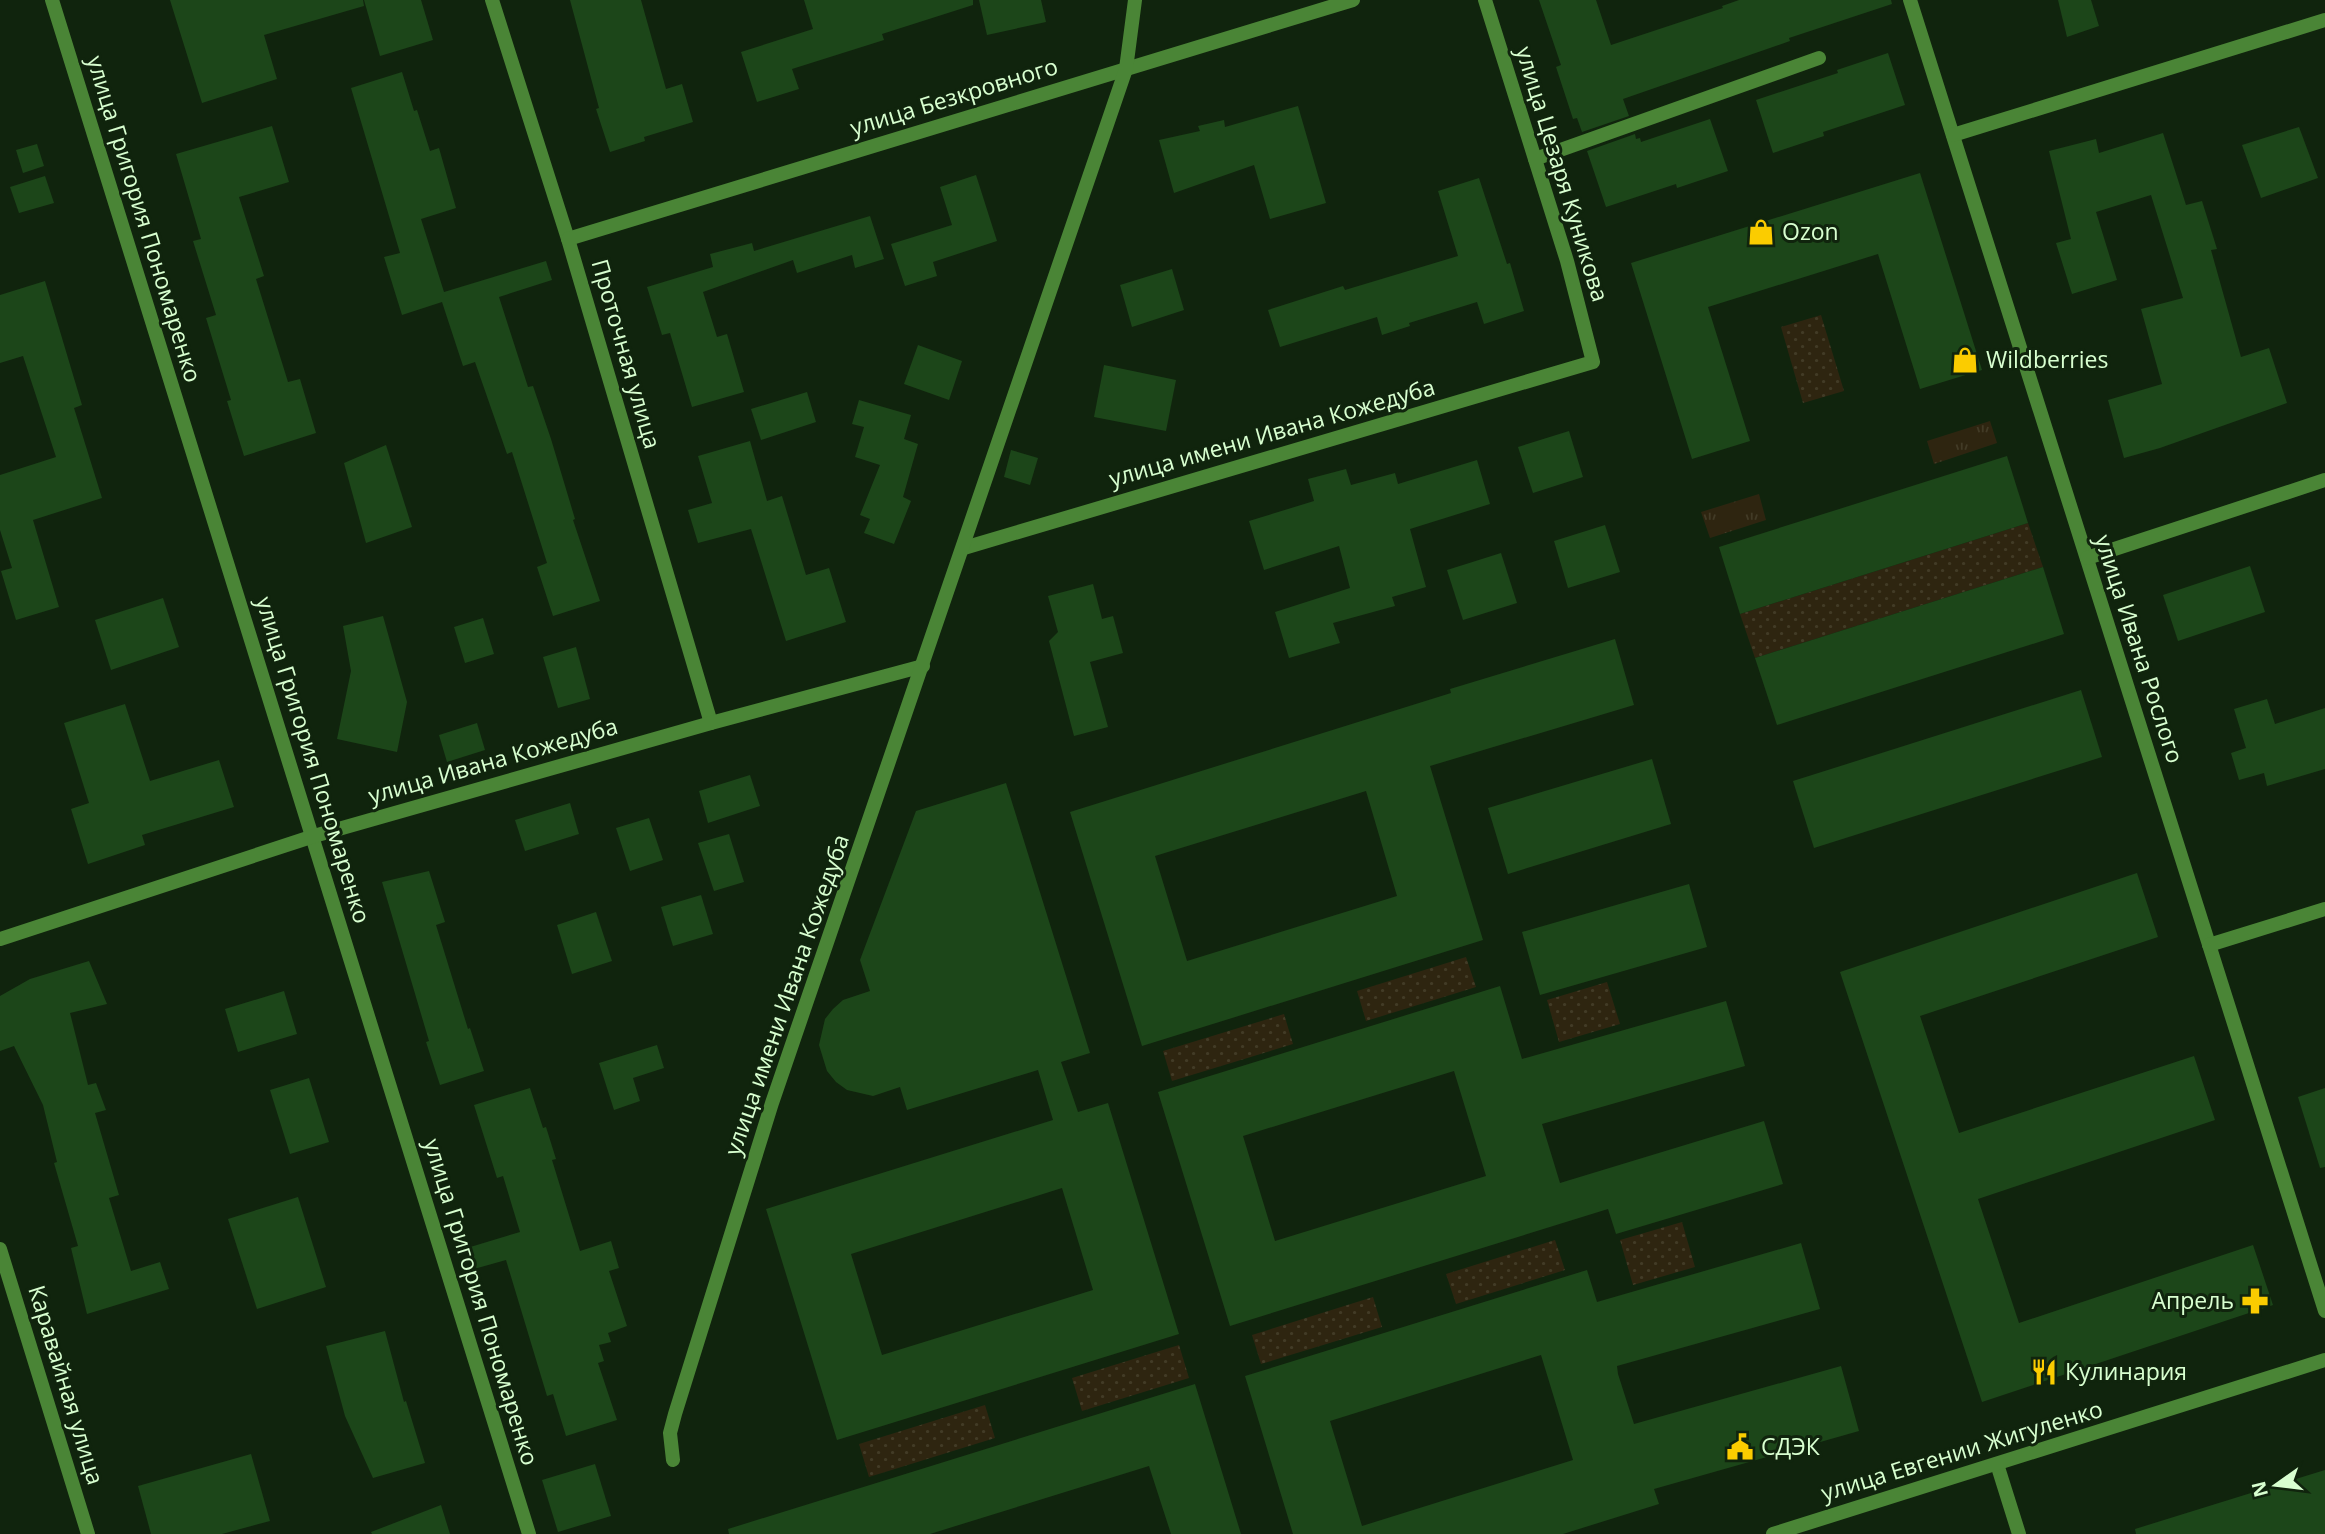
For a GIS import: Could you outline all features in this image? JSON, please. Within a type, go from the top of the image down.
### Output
[{"type":"street","name":"улица Григория Пономаренко","points":[[52,0],[529,1534]]},
{"type":"street","name":"Проточная улица","points":[[492,0],[568,239],[711,723]]},
{"type":"street","name":"улица имени Ивана Кожедуба","points":[[673,1460],[670,1433],[675,1414],[772,1103],[964,548],[1125,69],[1135,0]]},
{"type":"street","name":"улица Безкровного","points":[[568,239],[1353,0]]},
{"type":"street","name":"улица Цезаря Куникова","points":[[1485,0],[1567,261],[1593,362]]},
{"type":"street","name":"улица Ивана Рослого","points":[[1910,0],[2325,1311]]},
{"type":"street","points":[[1953,135],[2325,20]]},
{"type":"street","points":[[1535,159],[1819,58]]},
{"type":"street","name":"улица имени Ивана Кожедуба","points":[[964,548],[1593,362]]},
{"type":"street","points":[[2087,558],[2325,480]]},
{"type":"street","name":"улица Ивана Кожедуба","points":[[0,939],[314,836],[923,666]]},
{"type":"street","points":[[2209,945],[2325,909]]},
{"type":"street","name":"Каравайная улица","points":[[0,1249],[88,1534]]},
{"type":"street","name":"улица Евгении Жигуленко","points":[[1773,1534],[2325,1360]]},
{"type":"street","points":[[1997,1464],[2019,1534]]},
{"type":"green space","points":[[1821,315],[1844,391],[1803,403],[1781,327]]},
{"type":"green space","points":[[1990,421],[1997,443],[1934,464],[1927,441]]},
{"type":"green space","points":[[1759,494],[1766,520],[1710,538],[1701,512]]},
{"type":"green space","points":[[2028,523],[2043,567],[1755,658],[1740,614]]},
{"type":"green space","points":[[1466,957],[1476,987],[1366,1021],[1357,991]]},
{"type":"green space","points":[[1607,982],[1620,1024],[1559,1042],[1547,1000]]},
{"type":"green space","points":[[1284,1014],[1293,1044],[1172,1081],[1163,1051]]},
{"type":"green space","points":[[1682,1222],[1695,1267],[1633,1285],[1620,1240]]},
{"type":"green space","points":[[1555,1240],[1565,1270],[1456,1304],[1446,1274]]},
{"type":"green space","points":[[1373,1297],[1382,1327],[1261,1364],[1252,1335]]},
{"type":"green space","points":[[1179,1345],[1189,1378],[1082,1411],[1072,1378]]},
{"type":"green space","points":[[985,1405],[995,1438],[869,1477],[859,1444]]},
{"type":"building","points":[[170,0],[363,0],[364,6],[264,35],[277,79],[202,103]]},
{"type":"building","points":[[364,0],[421,0],[433,40],[380,56]]},
{"type":"building","points":[[570,0],[641,0],[666,89],[682,84],[693,122],[644,137],[645,141],[610,152],[596,109],[599,108]]},
{"type":"building","points":[[804,0],[973,0],[973,5],[882,34],[884,40],[792,69],[799,89],[757,102],[741,52],[813,29]]},
{"type":"building","points":[[979,0],[1041,0],[1046,22],[987,35]]},
{"type":"building","points":[[1539,0],[1596,0],[1611,45],[1723,8],[1722,6],[1739,0],[1891,0],[1892,4],[1789,38],[1790,41],[1623,99],[1629,116],[1582,132],[1577,118],[1573,119],[1556,67],[1561,65]]},
{"type":"building","points":[[2058,0],[2091,0],[2099,26],[2067,37]]},
{"type":"building","points":[[1888,53],[1905,105],[1823,132],[1824,136],[1773,153],[1756,100]]},
{"type":"building","points":[[402,72],[430,151],[439,148],[456,208],[421,219],[444,292],[546,261],[552,280],[499,297],[528,387],[533,386],[551,439],[575,519],[573,520],[600,601],[553,616],[537,567],[547,563],[512,452],[507,454],[475,362],[463,366],[442,302],[402,315],[384,257],[400,253],[351,88]]},
{"type":"building","points":[[1298,106],[1326,203],[1270,219],[1254,165],[1174,193],[1159,140],[1200,131],[1198,126],[1224,120],[1225,127]]},
{"type":"building","points":[[1710,119],[1728,171],[1677,188],[1676,184],[1606,207],[1587,151],[1635,134],[1636,139],[1640,138],[1641,142]]},
{"type":"building","points":[[272,126],[289,182],[239,197],[264,276],[256,279],[288,382],[300,379],[316,433],[244,456],[227,401],[231,400],[206,318],[216,315],[193,241],[201,239],[176,154]]},
{"type":"building","points":[[2299,127],[2318,178],[2261,198],[2242,145]]},
{"type":"building","points":[[2163,133],[2186,205],[2202,201],[2217,249],[2211,250],[2241,357],[2269,348],[2287,403],[2124,458],[2108,400],[2162,384],[2141,309],[2183,298],[2151,195],[2096,212],[2117,280],[2072,294],[2056,243],[2071,239],[2049,151],[2096,139],[2099,153]]},
{"type":"building","points":[[37,144],[44,166],[23,173],[16,150]]},
{"type":"building","points":[[1920,173],[1982,370],[1920,389],[1878,254],[1708,307],[1750,441],[1692,459],[1631,263]]},
{"type":"building","points":[[976,175],[997,241],[933,262],[937,276],[905,286],[891,244],[952,225],[940,187]]},
{"type":"building","points":[[45,176],[54,203],[19,213],[10,187]]},
{"type":"building","points":[[1479,178],[1507,264],[1510,263],[1524,311],[1484,324],[1477,302],[1409,323],[1410,326],[1382,335],[1377,317],[1280,347],[1268,310],[1343,286],[1345,290],[1458,256],[1438,191]]},
{"type":"building","points":[[870,216],[884,259],[855,268],[852,255],[797,273],[793,260],[703,292],[717,337],[727,334],[744,392],[692,407],[670,333],[662,335],[647,287],[713,267],[710,254],[752,243],[754,251]]},
{"type":"building","points":[[1172,269],[1184,310],[1132,327],[1120,285]]},
{"type":"building","points":[[45,281],[82,405],[74,408],[102,498],[33,520],[59,607],[16,620],[1,571],[12,568],[0,530],[0,475],[56,457],[23,356],[0,363],[0,295]]},
{"type":"building","points":[[918,345],[962,361],[949,400],[904,384]]},
{"type":"building","points":[[1104,365],[1176,380],[1166,431],[1094,417]]},
{"type":"building","points":[[807,392],[816,422],[761,440],[751,409]]},
{"type":"building","points":[[859,400],[911,415],[904,439],[918,444],[903,497],[911,501],[894,544],[864,533],[870,519],[860,515],[880,465],[855,457],[864,427],[852,424]]},
{"type":"building","points":[[1569,431],[1583,477],[1533,493],[1518,447]]},
{"type":"building","points":[[750,441],[767,501],[782,496],[806,575],[829,568],[846,622],[786,641],[751,529],[698,543],[688,510],[712,503],[698,456]]},
{"type":"building","points":[[386,445],[412,527],[366,543],[344,463]]},
{"type":"building","points":[[1011,450],[1038,458],[1030,485],[1004,477]]},
{"type":"building","points":[[2007,456],[2028,523],[1740,614],[1719,547]]},
{"type":"building","points":[[1477,460],[1490,504],[1410,529],[1426,587],[1392,597],[1395,606],[1333,623],[1340,643],[1289,658],[1275,612],[1350,588],[1339,546],[1264,570],[1249,521],[1314,501],[1308,479],[1346,469],[1351,485],[1395,473],[1398,484]]},
{"type":"building","points":[[1605,525],[1620,572],[1568,588],[1554,541]]},
{"type":"building","points":[[1501,553],[1517,603],[1463,620],[1447,570]]},
{"type":"building","points":[[2250,566],[2265,612],[2178,641],[2163,595]]},
{"type":"building","points":[[2043,567],[2064,634],[1777,725],[1755,658]]},
{"type":"building","points":[[1093,584],[1102,619],[1113,616],[1123,653],[1090,662],[1108,727],[1074,736],[1049,641],[1058,632],[1048,596]]},
{"type":"building","points":[[163,598],[179,647],[111,670],[95,620]]},
{"type":"building","points":[[383,616],[407,702],[397,752],[337,739],[351,671],[343,626]]},
{"type":"building","points":[[483,618],[494,654],[465,663],[454,627]]},
{"type":"building","points":[[1615,639],[1634,705],[1430,766],[1483,940],[1142,1046],[1070,812],[1451,693],[1450,689]],"holes":[[[1366,791],[1397,896],[1187,961],[1155,856]]]},
{"type":"building","points":[[576,647],[590,699],[558,708],[543,657]]},
{"type":"building","points":[[2081,690],[2102,757],[1814,848],[1793,781]]},
{"type":"building","points":[[2267,699],[2275,724],[2325,708],[2325,769],[2267,786],[2264,773],[2239,780],[2231,753],[2246,748],[2234,709]]},
{"type":"building","points":[[125,704],[150,781],[219,760],[234,807],[142,835],[145,845],[88,864],[71,809],[89,803],[64,723]]},
{"type":"building","points":[[477,723],[485,750],[447,762],[439,735]]},
{"type":"building","points":[[1652,759],[1671,824],[1508,874],[1488,808]]},
{"type":"building","points":[[750,775],[760,806],[708,823],[699,791]]},
{"type":"building","points":[[1006,783],[1090,1053],[1061,1062],[1078,1112],[1108,1103],[1179,1334],[837,1440],[766,1209],[1053,1120],[1038,1070],[907,1110],[900,1087],[873,1096],[847,1090],[827,1071],[819,1045],[825,1019],[843,1000],[870,991],[860,960],[916,811]],"holes":[[[1062,1188],[1093,1290],[882,1355],[851,1254]]]},
{"type":"building","points":[[570,803],[579,834],[525,851],[515,820]]},
{"type":"building","points":[[649,818],[663,860],[630,871],[616,828]]},
{"type":"building","points":[[729,834],[744,882],[714,891],[698,843]]},
{"type":"building","points":[[429,871],[445,922],[436,925],[484,1071],[440,1085],[382,882]]},
{"type":"building","points":[[2137,873],[2158,937],[1920,1016],[1959,1133],[2194,1056],[2215,1120],[1978,1199],[2019,1323],[2253,1245],[2273,1305],[1982,1402],[1840,972]]},
{"type":"building","points":[[1689,884],[1707,947],[1540,995],[1522,932]]},
{"type":"building","points":[[701,895],[713,934],[673,946],[661,907]]},
{"type":"building","points":[[596,912],[612,961],[572,974],[557,925]]},
{"type":"building","points":[[89,961],[107,1004],[70,1013],[88,1085],[96,1083],[106,1110],[95,1113],[119,1195],[109,1198],[131,1271],[160,1262],[169,1289],[87,1314],[71,1248],[78,1246],[54,1163],[57,1162],[43,1105],[14,1046],[0,1051],[0,996],[30,979]]},
{"type":"building","points":[[1500,986],[1522,1059],[1726,1001],[1745,1066],[1542,1124],[1560,1183],[1764,1121],[1783,1184],[1616,1234],[1608,1209],[1230,1326],[1158,1092]],"holes":[[[1454,1071],[1486,1176],[1275,1241],[1243,1136]]]},
{"type":"building","points":[[284,991],[297,1034],[238,1052],[225,1009]]},
{"type":"building","points":[[657,1045],[664,1068],[633,1078],[640,1101],[614,1110],[599,1063]]},
{"type":"building","points":[[309,1078],[329,1142],[290,1154],[270,1090]]},
{"type":"building","points":[[530,1088],[556,1159],[552,1160],[580,1251],[611,1241],[619,1268],[609,1271],[627,1326],[608,1333],[611,1342],[599,1345],[604,1361],[598,1363],[617,1420],[566,1436],[553,1394],[547,1396],[506,1260],[474,1269],[467,1248],[520,1232],[503,1176],[497,1178],[474,1105]]},
{"type":"building","points":[[2325,1088],[2325,1167],[2320,1168],[2298,1097]]},
{"type":"building","points":[[298,1197],[326,1287],[257,1309],[228,1219]]},
{"type":"building","points":[[1801,1243],[1820,1309],[1617,1366],[1618,1374],[1634,1424],[1841,1366],[1859,1431],[1654,1489],[1659,1504],[1563,1534],[1293,1534],[1245,1376],[1587,1270],[1597,1302]],"holes":[[[1541,1355],[1573,1460],[1362,1526],[1330,1421]]]},
{"type":"building","points":[[385,1331],[404,1402],[406,1401],[425,1463],[373,1478],[345,1416],[326,1346]]},
{"type":"building","points":[[1195,1384],[1241,1534],[1171,1534],[1149,1466],[930,1534],[729,1534],[728,1529]]},
{"type":"building","points":[[251,1454],[270,1521],[222,1534],[151,1534],[138,1486]]},
{"type":"building","points":[[595,1464],[611,1516],[558,1532],[542,1480]]},
{"type":"building","points":[[2325,1470],[2325,1534],[2136,1534],[2135,1529]]},
{"type":"building","points":[[441,1505],[450,1534],[371,1532]]},
{"type":"place","name":"Ozon","points":[[1761,232]]},
{"type":"place","name":"Wildberries","points":[[1965,360]]},
{"type":"place","name":"Апрель","points":[[2255,1301]]},
{"type":"place","name":"Кулинария","points":[[2044,1372]]},
{"type":"place","name":"СДЭК","points":[[1740,1447]]}]
